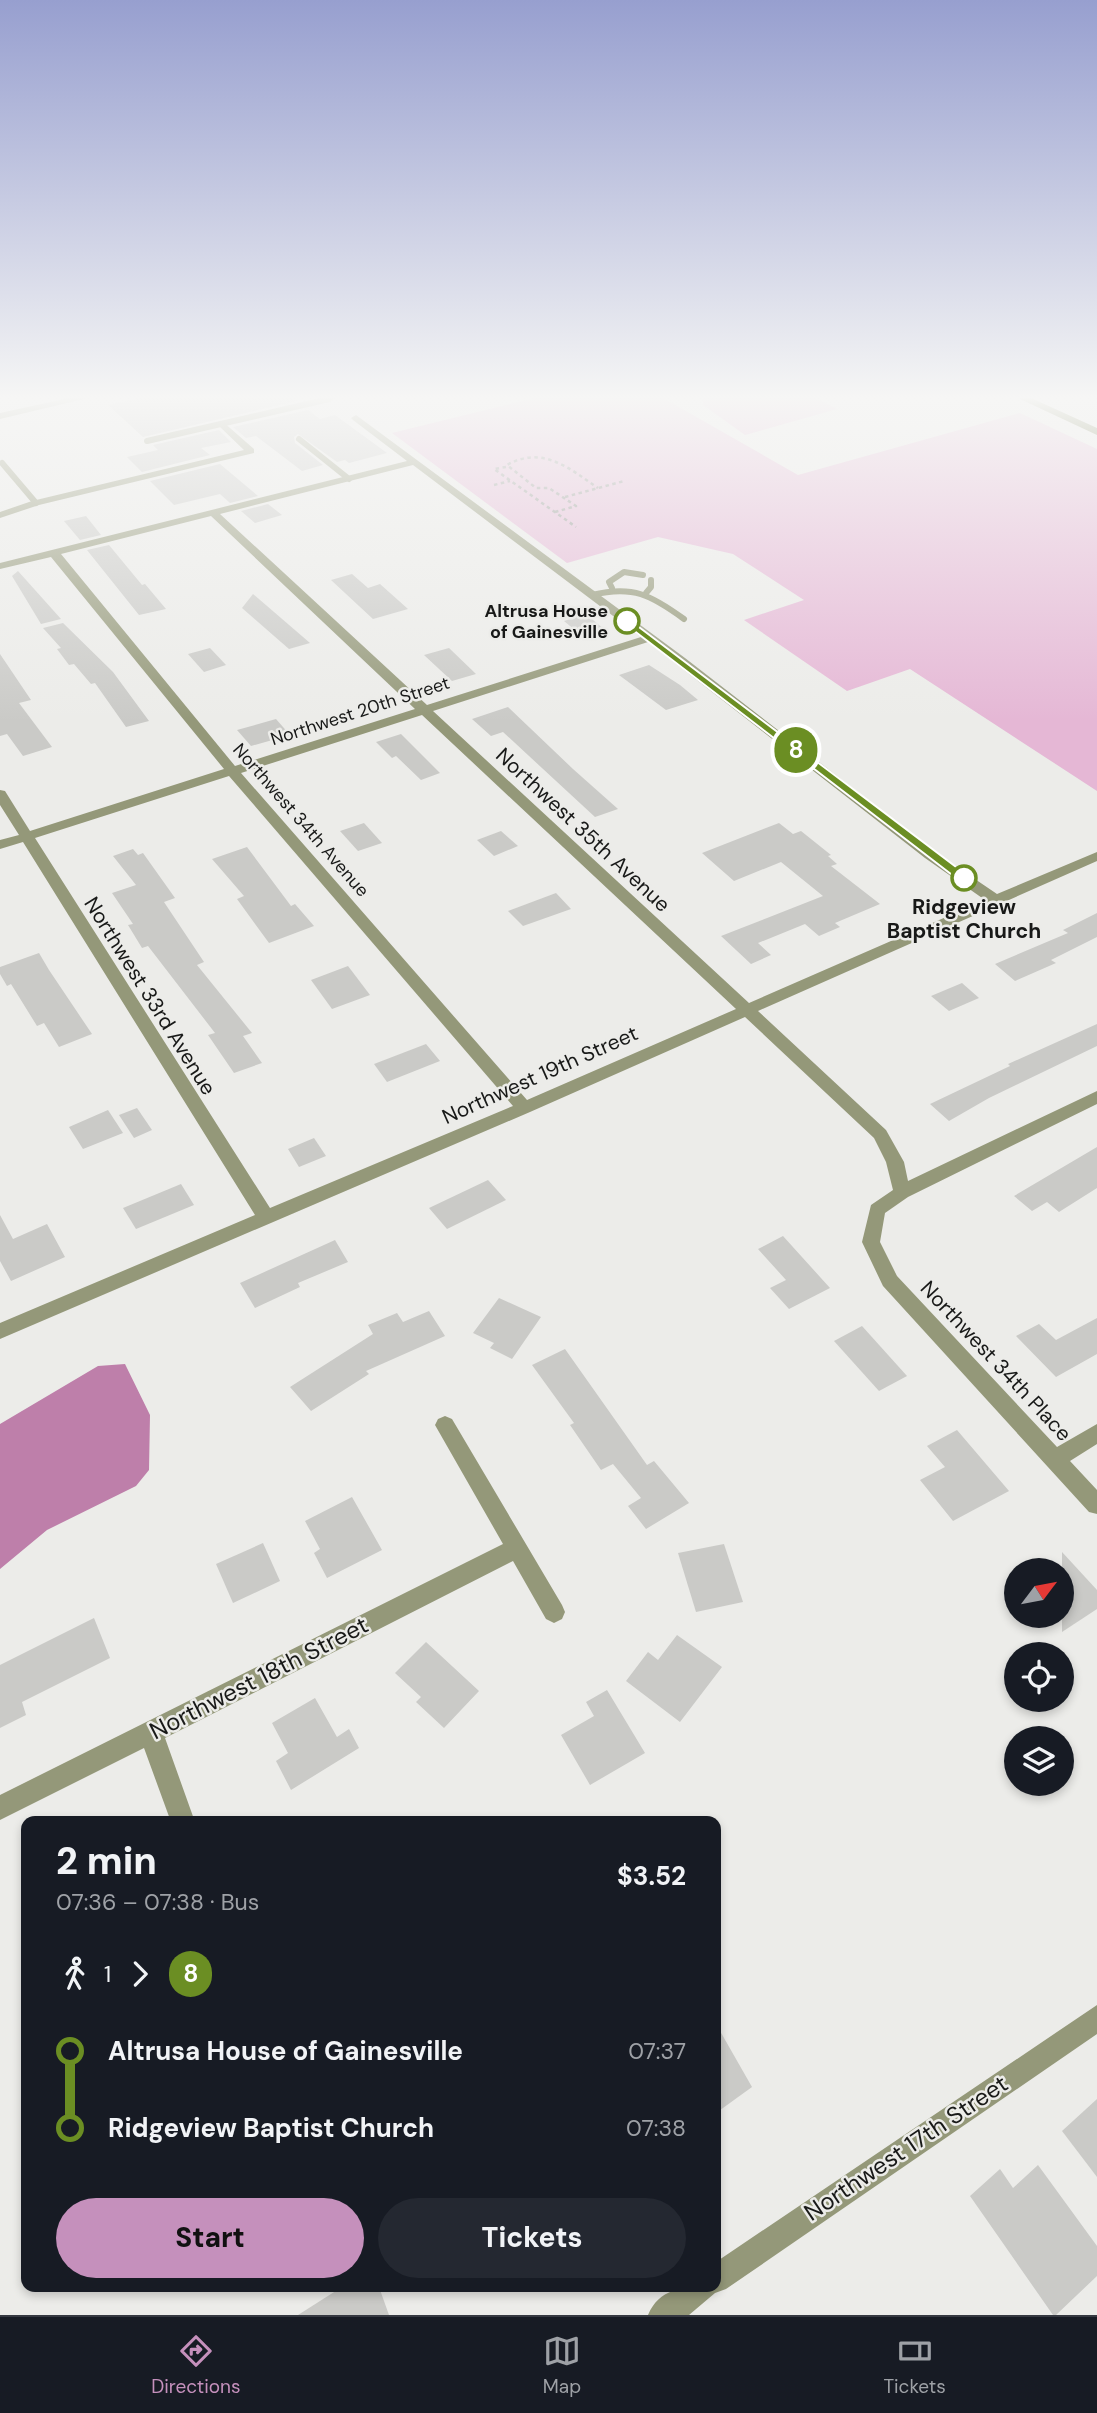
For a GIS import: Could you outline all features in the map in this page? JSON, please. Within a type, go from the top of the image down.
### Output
[{"type":"street","points":[[0,516],[28,506]]},
{"type":"street","points":[[0,566],[241,506]]},
{"type":"street","points":[[474,506],[650,638],[930,855],[996,900]]},
{"type":"street","name":"Northwest 35th Avenue","points":[[213,513],[880,1135],[895,1162],[902,1192]]},
{"type":"street","name":"Northwest 34th Avenue","points":[[53,552],[232,771],[524,1108]]},
{"type":"street","name":"Northwest 20th Street","points":[[0,845],[650,638]]},
{"type":"street","name":"Northwest 33rd Avenue","points":[[0,794],[267,1218]]},
{"type":"street","name":"Northwest 19th Street","points":[[0,1331],[524,1108],[1097,856]]},
{"type":"street","points":[[902,1192],[1097,1097]]},
{"type":"street","name":"Northwest 34th Place","points":[[902,1192],[877,1210],[871,1242],[890,1281],[1097,1505]]},
{"type":"street","points":[[445,1425],[554,1612]]},
{"type":"street","points":[[1056,1458],[1097,1433]]},
{"type":"street","name":"Northwest 18th Street","points":[[0,1808],[517,1548]]},
{"type":"street","points":[[151,1733],[181,1816]]},
{"type":"street","name":"Northwest 17th Street","points":[[721,2276],[1097,2018]]},
{"type":"street","points":[[663,2315],[696,2292]]},
{"type":"lane","points":[[612,588],[609,582],[620,573],[643,575]]},
{"type":"lane","points":[[646,593],[651,587],[651,580]]},
{"type":"lane","points":[[592,595],[612,588],[646,593],[684,619]]},
{"type":"path","points":[[546,506],[576,527]]},
{"type":"path","points":[[555,512],[576,506]]},
{"type":"shaded area","points":[[490,506],[1097,506],[1097,791],[910,669],[847,691],[744,620],[804,600],[733,554],[658,537],[567,563]]},
{"type":"shaded area","points":[[125,1364],[150,1415],[149,1470],[136,1486],[47,1530],[0,1569],[0,1424],[98,1366]]},
{"type":"building","points":[[271,506],[282,515],[255,523],[241,511]]},
{"type":"building","points":[[86,516],[101,535],[80,540],[64,521]]},
{"type":"building","points":[[109,545],[166,609],[139,615],[87,550]]},
{"type":"building","points":[[18,571],[61,619],[41,624],[12,576]]},
{"type":"building","points":[[352,574],[368,588],[380,584],[408,609],[373,619],[331,580]]},
{"type":"building","points":[[253,594],[310,643],[289,649],[242,608]]},
{"type":"building","points":[[586,614],[605,630],[582,636],[564,621]]},
{"type":"building","points":[[63,623],[113,672],[149,721],[126,727],[95,683],[91,684],[74,664],[69,665],[57,649],[61,648],[43,628]]},
{"type":"building","points":[[210,648],[226,665],[204,672],[188,654]]},
{"type":"building","points":[[449,648],[476,674],[452,681],[424,655]]},
{"type":"building","points":[[0,654],[31,700],[19,703],[52,747],[23,756],[7,734],[0,736]]},
{"type":"building","points":[[649,665],[698,700],[666,710],[619,675]]},
{"type":"building","points":[[508,707],[618,809],[595,817],[503,732],[491,736],[472,719]]},
{"type":"building","points":[[276,719],[290,735],[251,746],[237,730]]},
{"type":"building","points":[[401,734],[440,773],[421,780],[396,756],[392,758],[376,742]]},
{"type":"building","points":[[364,823],[382,843],[358,851],[340,831]]},
{"type":"building","points":[[779,823],[793,834],[801,831],[831,855],[828,856],[837,864],[831,866],[880,904],[835,923],[840,927],[819,936],[805,924],[758,943],[771,955],[751,964],[721,936],[823,896],[781,862],[734,881],[702,853]]},
{"type":"building","points":[[501,831],[518,846],[494,856],[477,840]]},
{"type":"building","points":[[247,847],[291,906],[295,904],[314,926],[269,943],[237,899],[244,896],[212,859]]},
{"type":"building","points":[[133,849],[138,855],[143,853],[175,898],[164,902],[204,962],[197,965],[252,1033],[243,1036],[262,1063],[234,1073],[208,1035],[215,1033],[148,946],[142,948],[128,925],[133,924],[112,893],[136,885],[113,856]]},
{"type":"building","points":[[556,893],[571,909],[523,926],[508,911]]},
{"type":"building","points":[[1097,913],[1097,937],[1051,960],[1056,963],[1015,981],[995,964],[1068,933],[1063,930]]},
{"type":"building","points":[[39,953],[92,1034],[59,1047],[44,1023],[37,1026],[11,984],[7,986],[0,974],[0,967]]},
{"type":"building","points":[[348,966],[370,995],[332,1009],[311,980]]},
{"type":"building","points":[[962,983],[979,998],[949,1011],[931,996]]},
{"type":"building","points":[[1097,1024],[1097,1046],[989,1098],[949,1121],[930,1104],[1010,1066],[1008,1064]]},
{"type":"building","points":[[426,1044],[440,1061],[387,1082],[374,1064]]},
{"type":"building","points":[[137,1108],[152,1130],[134,1138],[119,1115]]},
{"type":"building","points":[[108,1110],[123,1133],[83,1149],[69,1127]]},
{"type":"building","points":[[314,1138],[326,1156],[299,1167],[288,1149]]},
{"type":"building","points":[[1097,1147],[1097,1188],[1059,1212],[1047,1202],[1032,1211],[1014,1196]]},
{"type":"building","points":[[488,1180],[506,1200],[447,1229],[429,1208]]},
{"type":"building","points":[[181,1184],[194,1205],[136,1229],[123,1208]]},
{"type":"building","points":[[0,1215],[13,1239],[47,1224],[65,1257],[11,1281],[0,1261]]},
{"type":"building","points":[[783,1236],[830,1288],[789,1309],[770,1288],[786,1280],[758,1249]]},
{"type":"building","points":[[335,1240],[348,1262],[298,1283],[300,1287],[255,1308],[240,1283]]},
{"type":"building","points":[[499,1298],[541,1317],[512,1359],[490,1348],[494,1343],[473,1333]]},
{"type":"building","points":[[429,1311],[445,1336],[366,1371],[369,1374],[311,1411],[290,1387],[373,1334],[368,1325],[397,1313],[403,1322]]},
{"type":"building","points":[[1097,1318],[1097,1354],[1056,1377],[1016,1336],[1039,1324],[1056,1340]]},
{"type":"building","points":[[862,1326],[907,1376],[879,1391],[834,1341]]},
{"type":"building","points":[[565,1349],[647,1465],[654,1461],[689,1503],[646,1529],[628,1506],[641,1498],[613,1464],[601,1470],[570,1425],[574,1423],[532,1365]]},
{"type":"building","points":[[957,1430],[1009,1491],[953,1521],[920,1480],[945,1467],[927,1446]]},
{"type":"building","points":[[352,1497],[382,1550],[327,1578],[314,1553],[320,1549],[305,1521]]},
{"type":"building","points":[[263,1543],[280,1581],[233,1603],[216,1564]]},
{"type":"building","points":[[724,1544],[743,1602],[696,1612],[678,1553]]},
{"type":"building","points":[[1074,1565],[1097,1590],[1097,1609],[1074,1624]]},
{"type":"building","points":[[94,1618],[110,1658],[22,1702],[26,1715],[0,1728],[0,1665]]},
{"type":"building","points":[[677,1635],[722,1667],[680,1722],[626,1681],[648,1652],[658,1660]]},
{"type":"building","points":[[426,1642],[479,1691],[444,1728],[416,1702],[421,1697],[395,1673]]},
{"type":"building","points":[[607,1690],[645,1753],[590,1785],[561,1735],[594,1716],[586,1702]]},
{"type":"building","points":[[315,1698],[337,1737],[349,1729],[359,1748],[291,1790],[276,1761],[288,1753],[272,1723]]},
{"type":"building","points":[[721,2033],[752,2087],[721,2109]]},
{"type":"building","points":[[1097,2099],[1097,2177],[1062,2131]]},
{"type":"building","points":[[1038,2165],[1097,2246],[1097,2276],[1056,2315],[1053,2315],[970,2196],[1000,2169],[1013,2188]]},
{"type":"building","points":[[334,2292],[381,2292],[389,2315],[298,2315]]},
{"type":"bus line","name":"8","points":[[627,621],[930,855],[964,878]]},
{"type":"place","name":"Altrusa House of Gainesville","points":[[627,621]]},
{"type":"place","name":"Ridgeview Baptist Church","points":[[964,878]]}]
